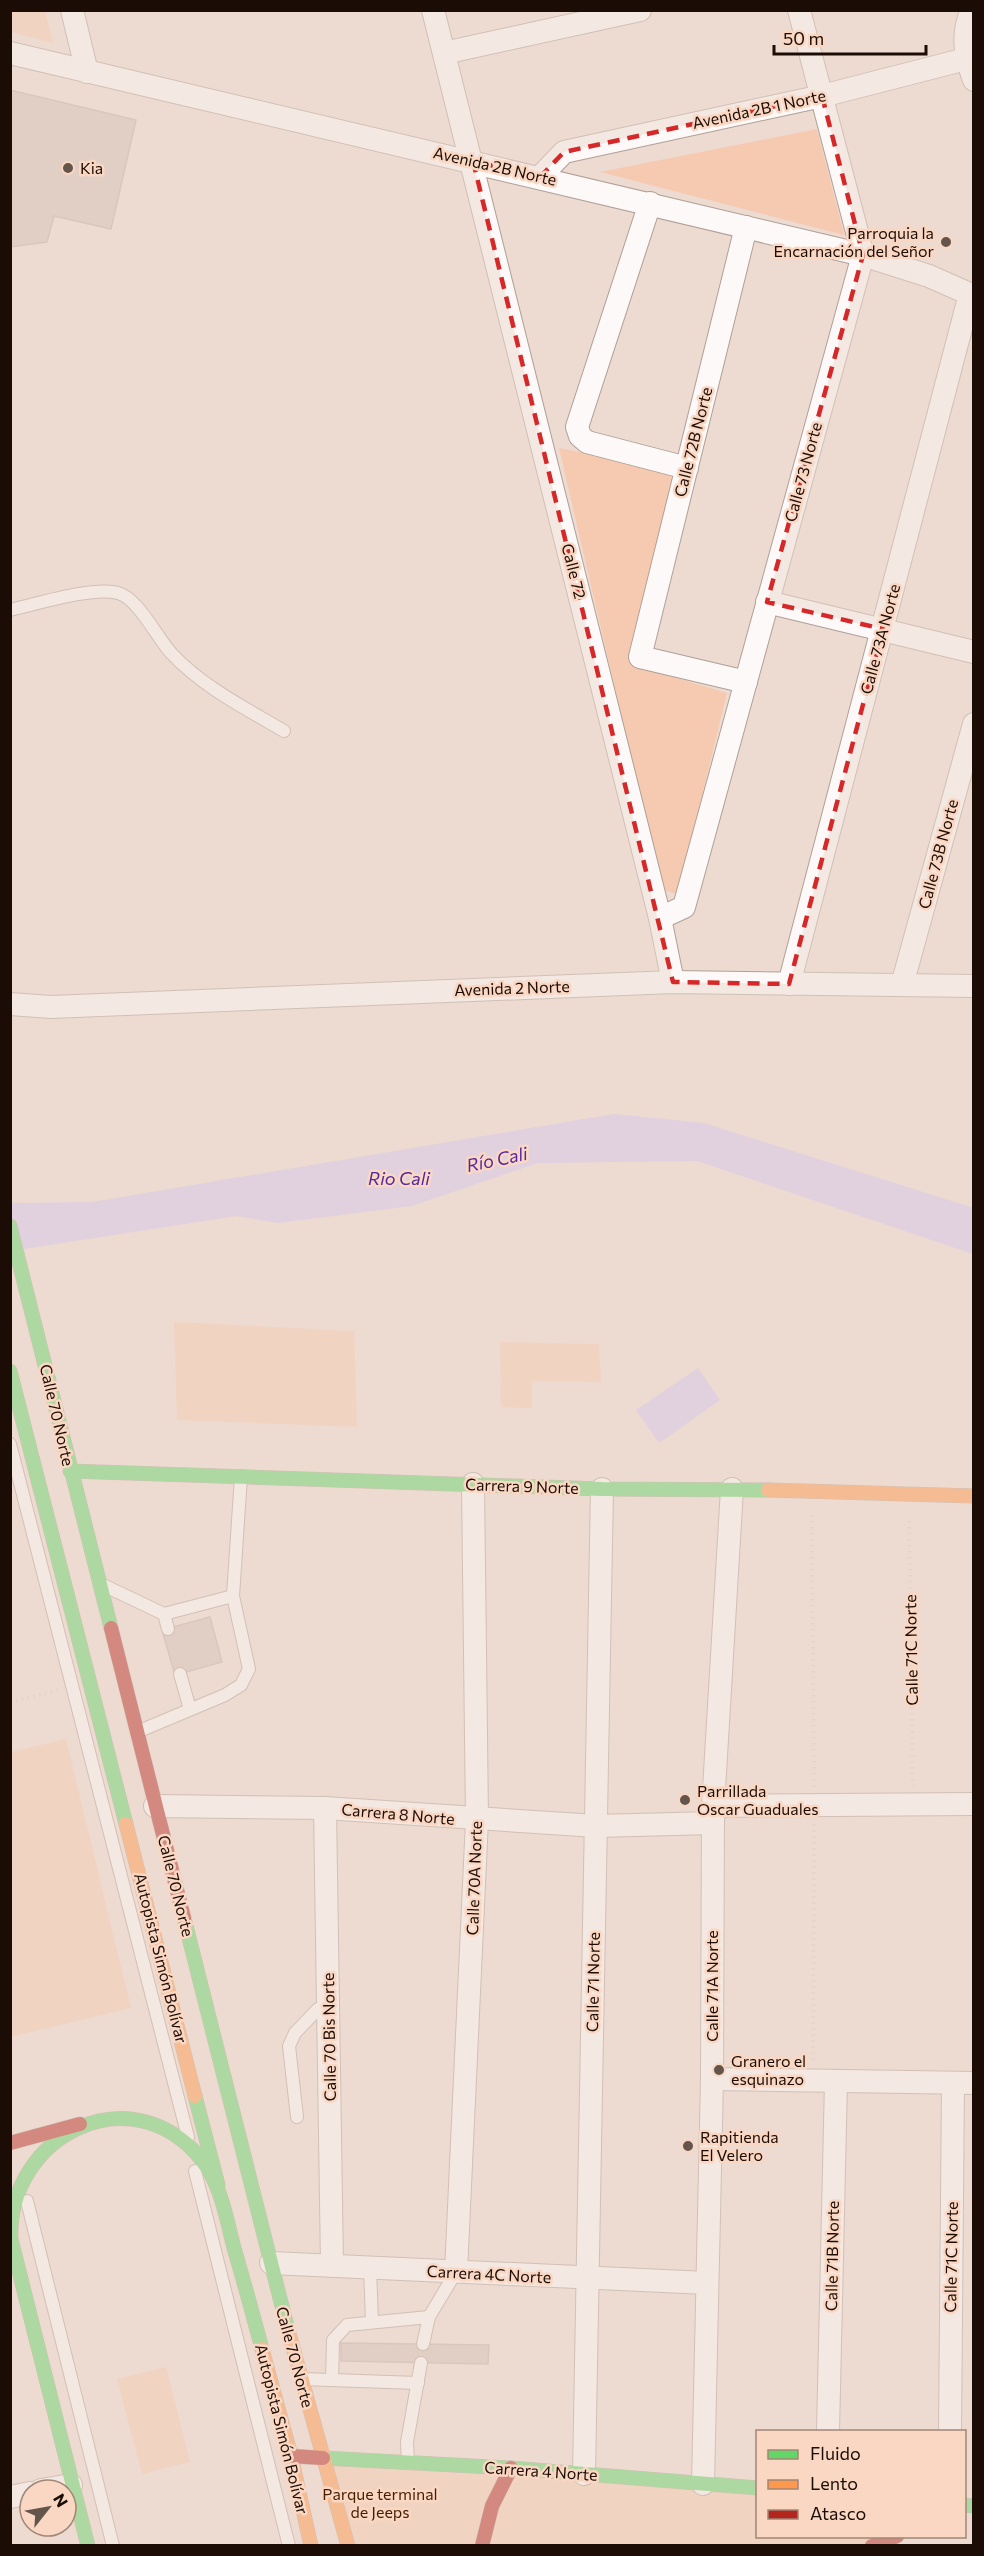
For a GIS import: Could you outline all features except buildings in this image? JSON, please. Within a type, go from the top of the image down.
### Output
[{"type":"main road","name":"Calle 70 Norte","points":[[10,1226],[300,2379],[348,2546]]},
{"type":"main road","name":"Autopista Simón Bolívar","points":[[10,1371],[218,2187],[291,2456],[311,2546]]},
{"type":"main road","name":"Carrera 9 Norte","points":[[70,1470],[602,1489],[732,1489],[909,1496],[974,1496]]},
{"type":"main road","points":[[13,2150],[87,2122],[113,2117],[140,2120],[165,2128],[189,2143],[205,2162],[218,2187]]},
{"type":"main road","points":[[69,2478],[11,2231],[23,2187],[35,2163],[65,2134],[87,2122]]},
{"type":"main road","name":"Carrera 4 Norte","points":[[291,2456],[511,2468],[756,2488]]},
{"type":"main road","points":[[482,2546],[489,2511],[511,2468]]},
{"type":"main road","points":[[78,2510],[88,2546]]},
{"type":"main road","points":[[872,2546],[892,2538]]},
{"type":"street","points":[[72,10],[87,72]]},
{"type":"street","name":"Calle 72","points":[[433,10],[473,161],[660,918],[673,982]]},
{"type":"street","points":[[444,53],[640,10]]},
{"type":"street","name":"Calle 73 Norte","points":[[660,918],[684,907],[863,255],[799,10]]},
{"type":"street","points":[[970,69],[964,38],[972,10]]},
{"type":"street","name":"Avenida 2B Norte","points":[[10,53],[863,255],[929,276],[972,295]]},
{"type":"street","name":"Avenida 2B 1 Norte","points":[[540,177],[564,152],[822,96],[970,69]]},
{"type":"street","points":[[650,203],[578,427],[580,436],[587,442],[687,468]]},
{"type":"street","name":"Calle 72B Norte","points":[[746,226],[640,657],[746,682]]},
{"type":"street","name":"Calle 73A Norte","points":[[789,984],[972,295]]},
{"type":"street","points":[[767,602],[974,652]]},
{"type":"street","name":"Calle 73B Norte","points":[[902,985],[974,724]]},
{"type":"street","name":"Avenida 2 Norte","points":[[10,1004],[51,1007],[673,982],[974,986]]},
{"type":"street","name":"Avenida 2 Norte","points":[[10,1014],[51,1007]]},
{"type":"street","name":"Calle 70A Norte","points":[[456,2272],[477,1820],[473,1484]]},
{"type":"street","name":"Calle 71 Norte","points":[[584,2474],[602,1489]]},
{"type":"street","name":"Calle 71A Norte","points":[[703,2484],[712,2079],[713,1815],[732,1489]]},
{"type":"street","name":"Carrera 8 Norte","points":[[155,1806],[325,1808],[477,1820],[596,1826],[713,1815],[914,1804],[974,1804]]},
{"type":"street","name":"Calle 70 Bis Norte","points":[[325,1808],[332,2266]]},
{"type":"street","points":[[712,2079],[963,2083]]},
{"type":"street","name":"Calle 71B Norte","points":[[828,2430],[836,2081]]},
{"type":"street","name":"Calle 71C Norte","points":[[950,2430],[963,2083]]},
{"type":"street","name":"Carrera 4C Norte","points":[[271,2263],[707,2283]]},
{"type":"lane","points":[[10,610],[104,590],[121,593],[135,605],[169,651],[188,671],[284,731]]},
{"type":"lane","points":[[10,1444],[189,2143],[289,2546]]},
{"type":"lane","points":[[136,1732],[241,1685],[249,1669],[233,1596],[241,1475]]},
{"type":"lane","points":[[99,1584],[164,1614],[233,1596]]},
{"type":"lane","points":[[164,1614],[168,1629]]},
{"type":"lane","points":[[180,1674],[190,1709]]},
{"type":"lane","points":[[297,2117],[290,2046],[295,2032],[318,2009],[329,2003]]},
{"type":"lane","points":[[13,2150],[113,2546]]},
{"type":"lane","points":[[370,2267],[372,2321]]},
{"type":"lane","points":[[423,2344],[429,2317],[456,2272]]},
{"type":"lane","points":[[332,2380],[333,2340],[336,2334],[347,2325],[429,2317]]},
{"type":"lane","points":[[408,2463],[407,2442],[421,2363]]},
{"type":"lane","points":[[300,2379],[418,2383]]},
{"type":"path","name":"Calle 71C Norte","points":[[909,1496],[914,1804]]},
{"type":"path","points":[[10,1702],[72,1686]]},
{"type":"highlighted area","points":[[822,96],[863,255],[767,602],[883,629],[789,984],[673,982],[473,161],[540,177],[564,152]]},
{"type":"green space","points":[[10,11],[45,11],[53,43],[11,32]]},
{"type":"green space","points":[[817,129],[844,235],[600,172]]},
{"type":"green space","points":[[559,448],[674,471],[633,665],[727,693],[678,894],[662,890]]},
{"type":"green space","points":[[174,1322],[354,1331],[357,1427],[177,1420]]},
{"type":"green space","points":[[500,1342],[599,1344],[601,1382],[532,1381],[532,1408],[501,1407]]},
{"type":"green space","points":[[66,1739],[131,2008],[11,2037],[11,1752]]},
{"type":"green space","points":[[166,2367],[190,2462],[142,2474],[117,2379]]},
{"type":"green space","name":"Parque terminal de Jeeps","points":[[323,2458],[756,2488],[756,2538],[894,2538],[872,2546],[348,2545]]},
{"type":"water","name":"Rio Cali","points":[[614,1114],[704,1123],[974,1208],[973,1254],[697,1161],[538,1163],[412,1206],[278,1223],[236,1216],[11,1251],[11,1203],[92,1202]]},
{"type":"water","points":[[698,1368],[720,1400],[659,1443],[636,1410]]},
{"type":"traffic: fast","points":[[10,1226],[111,1628]]},
{"type":"traffic: fast","points":[[10,1371],[126,1824]]},
{"type":"traffic: fast","points":[[70,1471],[602,1489],[768,1490]]},
{"type":"traffic: fast","points":[[184,1918],[288,2330]]},
{"type":"traffic: fast","points":[[195,2096],[218,2185]]},
{"type":"traffic: fast","points":[[88,2546],[11,2239],[15,2202],[29,2171],[51,2146],[78,2128],[109,2119],[141,2121],[173,2134],[201,2159],[222,2201],[262,2349]]},
{"type":"traffic: fast","points":[[323,2458],[511,2468],[756,2488]]},
{"type":"traffic: fast","points":[[966,2505],[974,2506]]},
{"type":"traffic: slow","points":[[768,1490],[974,1496]]},
{"type":"traffic: slow","points":[[126,1824],[195,2096]]},
{"type":"traffic: slow","points":[[288,2330],[348,2546]]},
{"type":"traffic: slow","points":[[262,2349],[291,2456],[311,2546]]},
{"type":"traffic: jam","points":[[111,1628],[184,1918]]},
{"type":"traffic: jam","points":[[10,2143],[80,2124]]},
{"type":"traffic: jam","points":[[291,2456],[323,2458]]},
{"type":"traffic: jam","points":[[482,2546],[492,2506],[511,2468]]},
{"type":"traffic: jam","points":[[872,2546],[892,2538]]},
{"type":"place","name":"Kia","points":[[68,168]]},
{"type":"place","name":"Parroquia la Encarnación del Señor","points":[[946,242]]},
{"type":"place","name":"Parrillada Oscar Guaduales","points":[[685,1800]]},
{"type":"place","name":"Granero el esquinazo","points":[[719,2070]]},
{"type":"place","name":"Rapitienda El Velero","points":[[688,2146]]},
{"type":"water label","name":"Río Cali","points":[[497,1160]]}]
